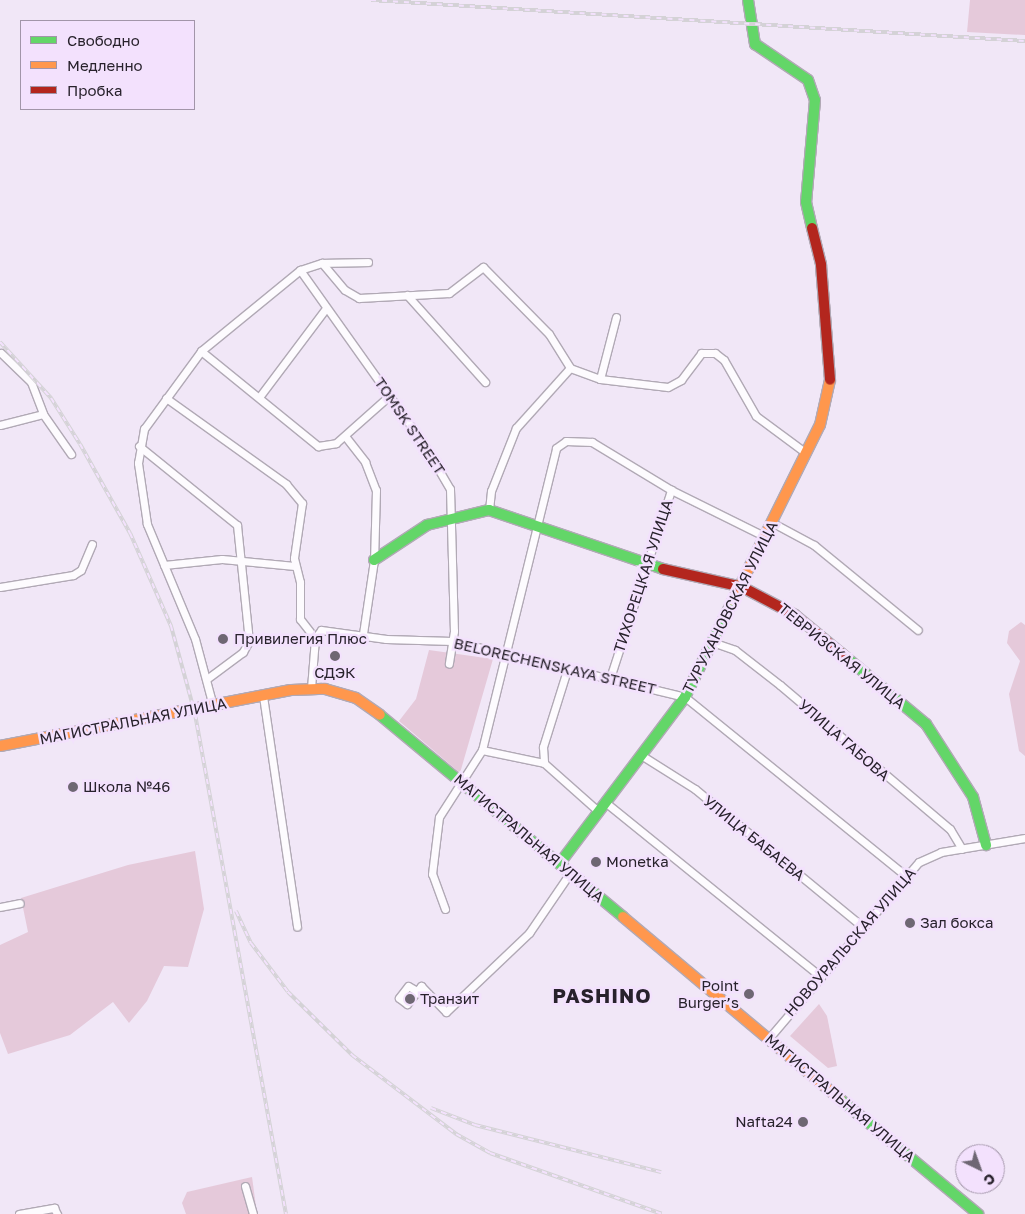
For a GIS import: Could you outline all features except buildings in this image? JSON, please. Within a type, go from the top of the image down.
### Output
[{"type":"street","name":"ТУРУХАНОВСКАЯ УЛИЦА","points":[[560,863],[685,697],[715,643],[814,438],[831,389],[821,266],[808,222],[807,186],[816,112],[812,88],[802,75],[755,44],[748,0]]},
{"type":"street","points":[[213,706],[208,678],[164,565],[142,501],[139,446],[144,429],[201,351],[300,270],[322,263],[368,262]]},
{"type":"street","points":[[322,263],[352,296],[440,295],[458,288],[478,270],[487,269],[550,334],[570,368],[600,379],[668,387],[680,380],[702,353],[715,353],[724,360],[756,416],[806,453]]},
{"type":"street","name":"TOMSK STREET","points":[[300,270],[445,476],[454,515],[450,536],[452,641],[449,664]]},
{"type":"street","points":[[407,295],[485,382]]},
{"type":"street","points":[[260,396],[326,308]]},
{"type":"street","points":[[600,379],[616,317]]},
{"type":"street","points":[[201,351],[260,396],[310,442],[328,446],[345,436],[389,396]]},
{"type":"street","points":[[1,353],[31,382],[43,414],[71,454]]},
{"type":"street","points":[[489,510],[491,491],[516,428],[570,368]]},
{"type":"street","points":[[166,398],[286,484],[302,503],[295,566],[300,582],[300,624],[315,638],[311,688]]},
{"type":"street","points":[[0,425],[43,414]]},
{"type":"street","points":[[345,436],[365,462],[376,490],[374,560],[363,634]]},
{"type":"street","points":[[444,909],[432,874],[437,829],[460,781],[482,750],[552,455],[566,441],[592,442],[670,490]]},
{"type":"street","points":[[139,446],[237,525],[237,560],[249,641],[243,652],[208,678]]},
{"type":"street","name":"ТИХОРЕЦКАЯ УЛИЦА","points":[[610,678],[644,565],[670,490],[766,537]]},
{"type":"street","name":"ТЕВРИЗСКАЯ УЛИЦА","points":[[374,560],[427,525],[454,515],[489,510],[535,528],[644,565],[742,587],[794,615],[926,724],[973,797],[986,845]]},
{"type":"street","points":[[773,523],[814,545],[918,630]]},
{"type":"street","points":[[0,587],[73,576],[81,570],[92,544]]},
{"type":"street","points":[[164,565],[237,560],[295,566]]},
{"type":"street","name":"BELORECHENSKAYA STREET","points":[[315,638],[321,630],[452,641],[504,651],[685,697],[906,876]]},
{"type":"street","name":"УЛИЦА ГАБОВА","points":[[715,643],[735,650],[780,685],[950,829],[962,849]]},
{"type":"street","points":[[544,763],[543,747],[568,667]]},
{"type":"street","name":"МАГИСТРАЛЬНАЯ УЛИЦА","points":[[0,746],[311,688],[338,692],[363,702],[560,863],[978,1214]]},
{"type":"street","points":[[262,696],[297,927]]},
{"type":"street","points":[[482,750],[544,763],[598,811]]},
{"type":"street","name":"УЛИЦА БАБАЕВА","points":[[641,755],[695,789],[862,927]]},
{"type":"street","points":[[605,802],[820,976]]},
{"type":"street","name":"НОВОУРАЛЬСКАЯ УЛИЦА","points":[[769,1038],[906,876],[927,857],[1025,838]]},
{"type":"street","points":[[417,991],[420,986],[446,1012],[529,934],[570,873]]},
{"type":"street","points":[[0,907],[20,903]]},
{"type":"street","points":[[245,1186],[253,1214]]},
{"type":"street","points":[[19,1214],[56,1211]]},
{"type":"shaded area","points":[[970,0],[1025,0],[1025,35],[967,32]]},
{"type":"shaded area","points":[[1021,622],[1025,625],[1025,756],[1019,751],[1009,694],[1020,661],[1007,643],[1009,631]]},
{"type":"shaded area","points":[[429,650],[493,659],[460,773],[399,721],[416,699]]},
{"type":"shaded area","points":[[195,851],[204,909],[188,967],[164,966],[147,1001],[129,1023],[113,1002],[70,1035],[8,1054],[0,1033],[0,945],[28,932],[21,898],[128,865]]},
{"type":"shaded area","points":[[819,1004],[827,1016],[837,1066],[828,1068],[790,1036]]},
{"type":"shaded area","points":[[252,1177],[257,1214],[186,1214],[182,1203],[187,1192]]},
{"type":"railway","points":[[371,0],[1025,41]]},
{"type":"railway","points":[[0,342],[51,398],[80,444],[130,533],[171,626],[195,714],[286,1214]]},
{"type":"railway","points":[[236,911],[251,943],[288,992],[352,1055],[456,1134],[490,1153],[662,1214]]},
{"type":"railway","points":[[431,1108],[475,1125],[661,1172]]},
{"type":"traffic: fast","points":[[748,0],[755,44],[808,80],[815,100],[806,202],[812,228]]},
{"type":"traffic: fast","points":[[374,560],[427,525],[489,510],[663,569]]},
{"type":"traffic: fast","points":[[560,863],[685,697],[733,600]]},
{"type":"traffic: fast","points":[[841,653],[926,724],[973,797],[986,845]]},
{"type":"traffic: fast","points":[[380,715],[623,917]]},
{"type":"traffic: fast","points":[[840,1099],[978,1214]]},
{"type":"traffic: slow","points":[[733,600],[820,425],[830,380]]},
{"type":"traffic: slow","points":[[0,746],[291,690],[325,689],[356,698],[380,715]]},
{"type":"traffic: slow","points":[[623,917],[840,1099]]},
{"type":"traffic: jam","points":[[812,228],[821,265],[830,380]]},
{"type":"traffic: jam","points":[[663,569],[742,587],[795,615],[841,653]]},
{"type":"place","name":"Привилегия Плюс","points":[[223,639]]},
{"type":"place","name":"СДЭК","points":[[335,656]]},
{"type":"place","name":"Школа №46","points":[[73,787]]},
{"type":"place","name":"Monetka","points":[[596,862]]},
{"type":"place","name":"Зал бокса","points":[[910,923]]},
{"type":"place","name":"Point Burger’s","points":[[749,994]]},
{"type":"place","name":"Транзит","points":[[410,999]]},
{"type":"place","name":"Nafta24","points":[[803,1122]]},
{"type":"district","name":"PASHINO","points":[[602,995]]}]
